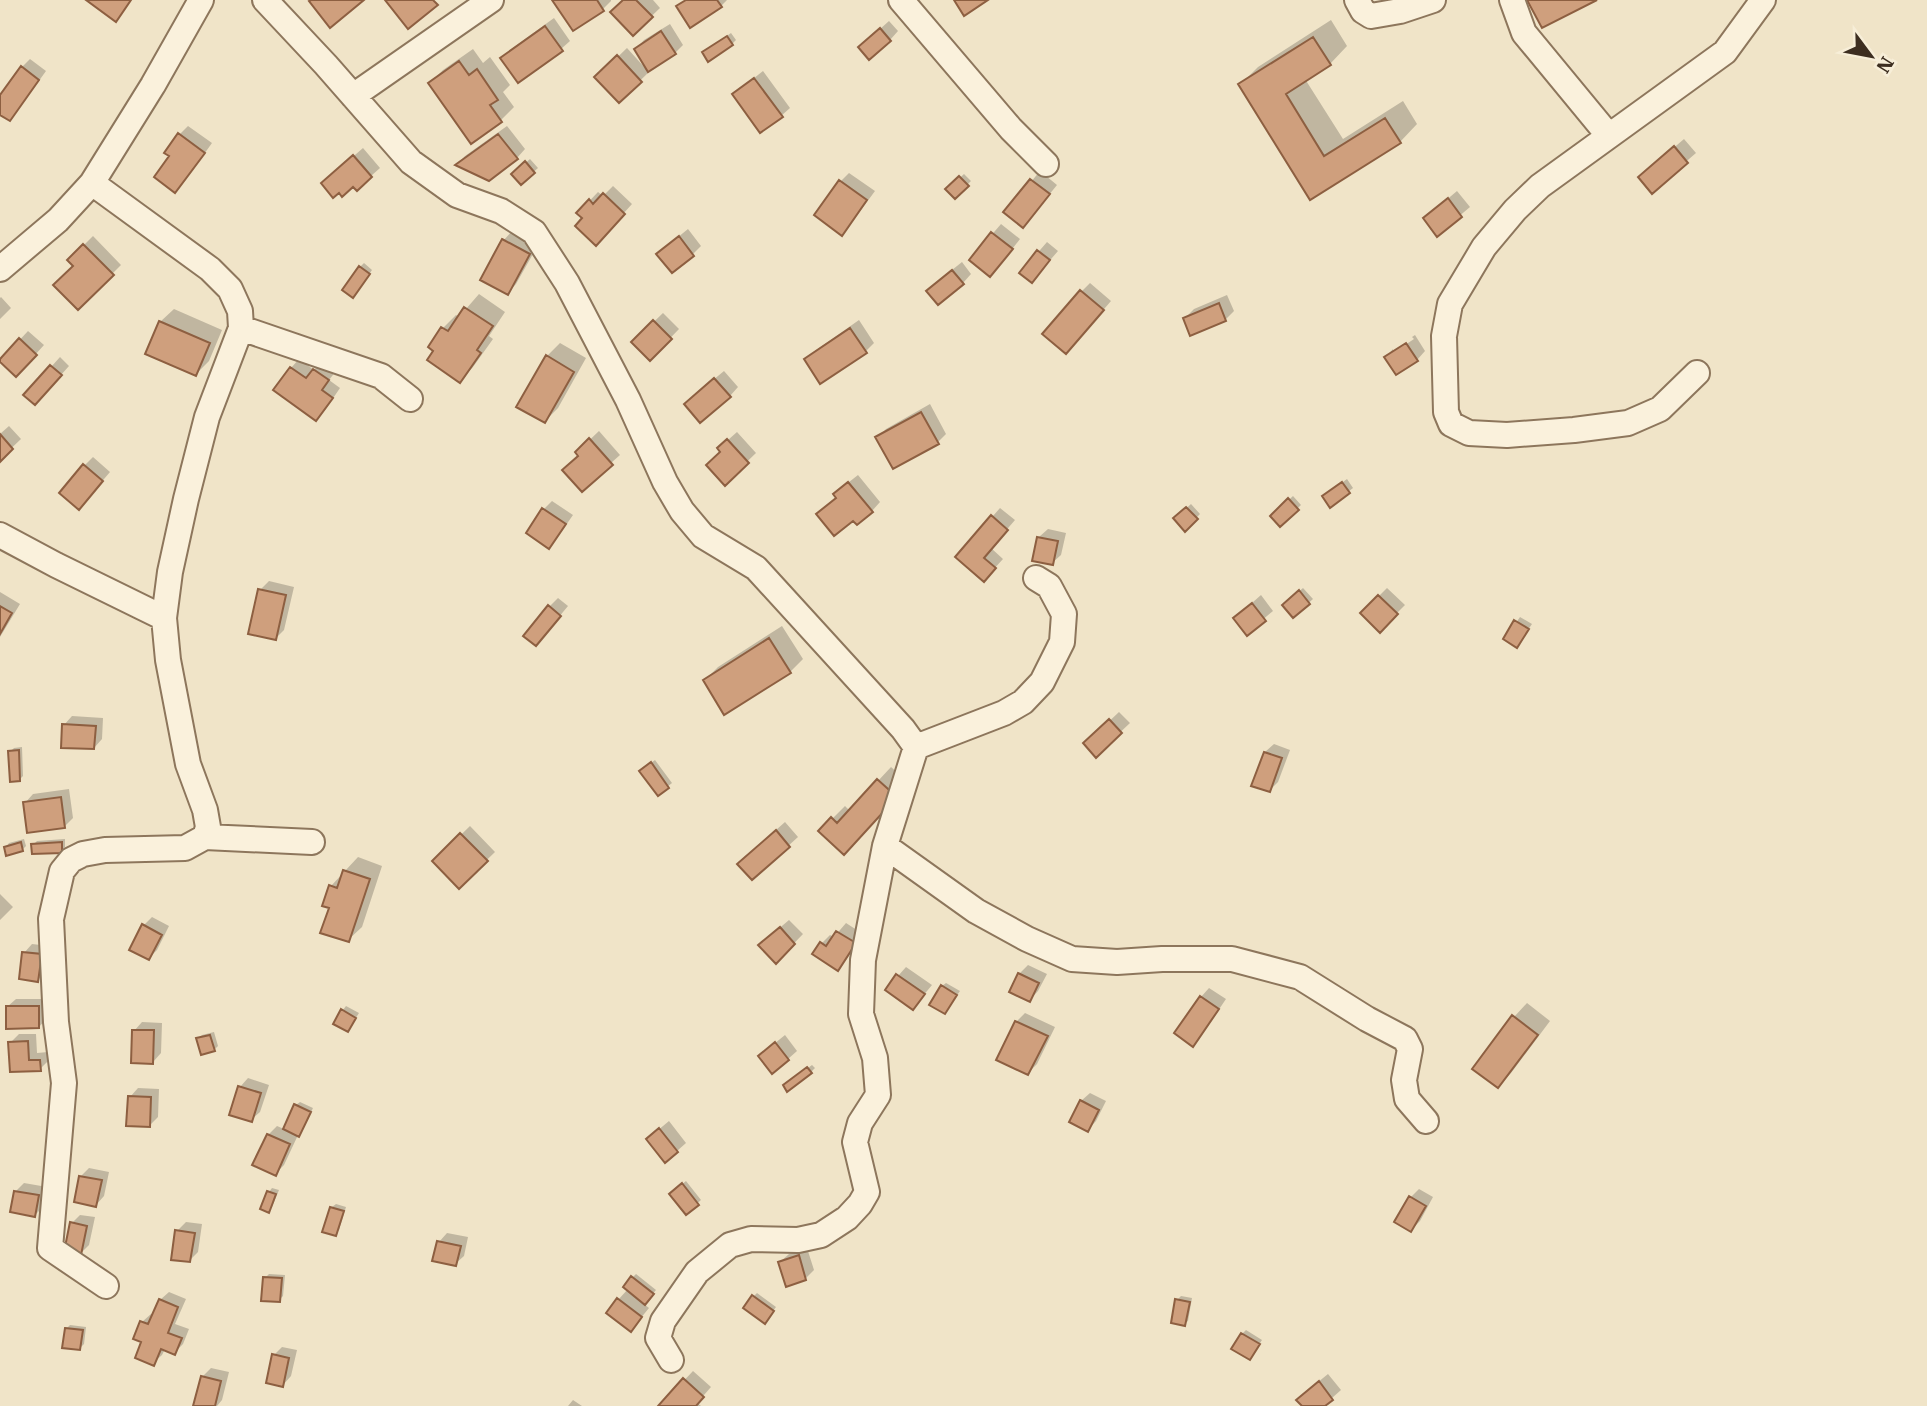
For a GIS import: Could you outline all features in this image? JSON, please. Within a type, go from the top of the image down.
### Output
[{"type":"street","points":[[0,269],[58,220],[92,183],[153,85],[201,0]]},
{"type":"street","points":[[265,0],[411,162],[457,195],[502,211],[534,232],[567,283],[628,400],[665,482],[682,511],[703,537],[756,568],[903,729],[916,747]]},
{"type":"street","points":[[353,96],[491,0]]},
{"type":"street","points":[[901,0],[1011,129],[1046,164]]},
{"type":"street","points":[[1357,0],[1363,12],[1371,16],[1400,11],[1433,0]]},
{"type":"street","points":[[1506,0],[1524,33],[1609,136]]},
{"type":"street","points":[[1697,373],[1660,409],[1628,423],[1507,435],[1469,433],[1451,424],[1446,412],[1444,336],[1450,304],[1458,288],[1484,247],[1515,210],[1540,186],[1725,52],[1763,0]]},
{"type":"street","points":[[92,183],[210,269],[230,289],[240,311],[241,328],[207,416],[183,511],[170,572],[164,618],[168,660],[188,764],[205,810],[208,827],[205,837]]},
{"type":"street","points":[[241,328],[381,376],[410,399]]},
{"type":"street","points":[[0,535],[164,618]]},
{"type":"street","points":[[916,747],[1004,713],[1023,702],[1042,682],[1062,642],[1064,614],[1049,586],[1036,579]]},
{"type":"street","points":[[671,1360],[658,1338],[663,1321],[696,1272],[730,1245],[751,1239],[798,1240],[821,1235],[847,1218],[867,1192],[855,1142],[860,1123],[878,1095],[874,1058],[861,1014],[863,960],[885,846],[916,747]]},
{"type":"street","points":[[106,1286],[50,1248],[64,1083],[56,1022],[51,919],[62,871],[71,860],[83,854],[105,850],[185,848],[205,837],[312,842]]},
{"type":"street","points":[[885,846],[976,911],[1027,939],[1072,959],[1117,962],[1232,958],[1300,977],[1405,1039],[1410,1049],[1405,1080],[1407,1099],[1426,1121]]},
{"type":"building","points":[[86,0],[131,0],[116,22]]},
{"type":"building","points":[[364,0],[330,28],[309,1]]},
{"type":"building","points":[[385,0],[433,0],[438,5],[408,29]]},
{"type":"building","points":[[552,0],[597,0],[604,11],[573,31]]},
{"type":"building","points":[[623,0],[636,0],[653,17],[633,36],[610,12]]},
{"type":"building","points":[[686,0],[717,0],[722,7],[690,28],[676,6]]},
{"type":"building","points":[[954,0],[988,0],[964,16]]},
{"type":"building","points":[[1527,0],[1597,0],[1542,28]]},
{"type":"building","points":[[545,26],[563,51],[518,83],[500,58]]},
{"type":"building","points":[[880,28],[891,41],[869,60],[858,47]]},
{"type":"building","points":[[661,31],[676,54],[648,72],[634,49]]},
{"type":"building","points":[[727,36],[733,45],[708,62],[702,52]]},
{"type":"building","points":[[1313,37],[1331,65],[1286,94],[1324,156],[1385,118],[1401,143],[1310,200],[1238,84]]},
{"type":"building","points":[[617,55],[642,82],[619,103],[594,77]]},
{"type":"building","points":[[459,61],[469,75],[477,69],[498,100],[490,105],[502,122],[471,144],[428,83]]},
{"type":"building","points":[[21,66],[39,80],[10,121],[0,115],[0,95]]},
{"type":"building","points":[[754,78],[783,117],[760,133],[732,94]]},
{"type":"building","points":[[178,133],[205,153],[175,193],[154,177],[169,156],[164,153]]},
{"type":"building","points":[[498,134],[518,159],[489,181],[455,165]]},
{"type":"building","points":[[1674,146],[1688,163],[1652,194],[1638,177]]},
{"type":"building","points":[[353,155],[372,177],[357,191],[353,187],[342,197],[339,193],[333,198],[321,183]]},
{"type":"building","points":[[525,161],[535,173],[521,185],[511,174]]},
{"type":"building","points":[[959,176],[969,186],[955,199],[945,189]]},
{"type":"building","points":[[1030,179],[1050,194],[1023,228],[1003,212]]},
{"type":"building","points":[[839,180],[867,200],[842,236],[814,215]]},
{"type":"building","points":[[603,193],[625,214],[596,246],[575,226],[582,218],[576,213],[589,199],[593,204]]},
{"type":"building","points":[[1448,198],[1462,217],[1437,237],[1423,218]]},
{"type":"building","points":[[991,232],[1013,249],[990,277],[969,260]]},
{"type":"building","points":[[679,236],[694,256],[672,273],[656,254]]},
{"type":"building","points":[[502,239],[530,254],[508,295],[480,280]]},
{"type":"building","points":[[83,244],[114,275],[78,310],[53,285],[73,266],[67,260]]},
{"type":"building","points":[[1037,250],[1050,260],[1032,283],[1019,273]]},
{"type":"building","points":[[359,266],[370,274],[353,298],[342,290]]},
{"type":"building","points":[[952,270],[964,284],[938,305],[926,291]]},
{"type":"building","points":[[1080,290],[1104,310],[1066,354],[1042,334]]},
{"type":"building","points":[[1219,303],[1226,321],[1190,336],[1183,318]]},
{"type":"building","points":[[464,307],[493,326],[477,350],[481,353],[460,383],[427,360],[433,351],[428,347],[441,327],[448,331]]},
{"type":"building","points":[[653,320],[672,339],[650,361],[631,342]]},
{"type":"building","points":[[159,321],[210,343],[196,376],[145,354]]},
{"type":"building","points":[[850,328],[867,353],[820,384],[804,359]]},
{"type":"building","points":[[19,338],[37,355],[16,377],[0,359]]},
{"type":"building","points":[[1406,343],[1418,361],[1396,375],[1384,357]]},
{"type":"building","points":[[546,355],[574,372],[545,423],[516,407]]},
{"type":"building","points":[[50,365],[62,375],[35,405],[23,395]]},
{"type":"building","points":[[290,367],[306,378],[313,369],[329,380],[322,390],[333,398],[316,421],[273,390]]},
{"type":"building","points":[[714,378],[731,397],[700,423],[684,404]]},
{"type":"building","points":[[921,412],[939,444],[893,469],[875,437]]},
{"type":"building","points":[[0,434],[13,449],[0,462]]},
{"type":"building","points":[[589,438],[613,465],[582,492],[562,470],[578,456],[575,452]]},
{"type":"building","points":[[727,439],[749,463],[725,486],[706,465],[720,452],[717,448]]},
{"type":"building","points":[[83,464],[103,481],[79,510],[59,493]]},
{"type":"building","points":[[848,482],[873,512],[857,525],[853,521],[834,536],[816,514],[836,498],[833,494]]},
{"type":"building","points":[[1342,482],[1350,493],[1330,508],[1322,496]]},
{"type":"building","points":[[1288,498],[1299,510],[1280,527],[1270,516]]},
{"type":"building","points":[[1186,507],[1198,519],[1185,532],[1173,518]]},
{"type":"building","points":[[542,508],[566,524],[549,549],[526,533]]},
{"type":"building","points":[[991,515],[1008,530],[984,558],[996,568],[984,582],[955,557]]},
{"type":"building","points":[[1037,537],[1058,541],[1053,565],[1032,561]]},
{"type":"building","points":[[258,589],[286,595],[276,640],[248,634]]},
{"type":"building","points":[[1299,590],[1310,604],[1293,618],[1282,605]]},
{"type":"building","points":[[1378,595],[1398,614],[1380,633],[1360,613]]},
{"type":"building","points":[[1252,603],[1266,621],[1247,636],[1233,618]]},
{"type":"building","points":[[548,605],[561,616],[536,646],[523,636]]},
{"type":"building","points":[[0,606],[12,613],[0,634]]},
{"type":"building","points":[[1514,620],[1529,629],[1517,648],[1503,639]]},
{"type":"building","points":[[769,638],[791,673],[724,715],[703,680]]},
{"type":"building","points":[[1109,719],[1122,733],[1096,758],[1083,743]]},
{"type":"building","points":[[62,724],[96,726],[94,749],[61,748]]},
{"type":"building","points":[[19,750],[20,781],[10,782],[8,751]]},
{"type":"building","points":[[1264,752],[1282,758],[1270,792],[1251,786]]},
{"type":"building","points":[[651,762],[669,788],[658,796],[639,771]]},
{"type":"building","points":[[877,779],[897,797],[844,855],[818,831],[831,817],[837,823]]},
{"type":"building","points":[[61,797],[65,828],[27,833],[23,802]]},
{"type":"building","points":[[776,830],[790,847],[752,880],[737,864]]},
{"type":"building","points":[[460,833],[488,861],[459,889],[432,861]]},
{"type":"building","points":[[21,842],[23,851],[6,856],[4,847]]},
{"type":"building","points":[[62,842],[62,853],[32,854],[31,844]]},
{"type":"building","points":[[343,870],[370,879],[349,942],[320,933],[329,908],[322,906],[329,885],[337,888]]},
{"type":"building","points":[[142,924],[162,935],[149,960],[129,950]]},
{"type":"building","points":[[780,927],[795,944],[776,964],[758,945]]},
{"type":"building","points":[[836,931],[856,943],[838,971],[812,954],[820,942],[826,946]]},
{"type":"building","points":[[22,952],[42,954],[38,982],[19,979]]},
{"type":"building","points":[[1018,973],[1039,983],[1030,1002],[1009,992]]},
{"type":"building","points":[[896,974],[925,994],[913,1010],[885,990]]},
{"type":"building","points":[[941,985],[957,995],[945,1014],[929,1005]]},
{"type":"building","points":[[1200,996],[1219,1009],[1193,1047],[1174,1033]]},
{"type":"building","points":[[6,1006],[39,1006],[39,1028],[6,1029]]},
{"type":"building","points":[[341,1009],[356,1018],[348,1032],[333,1024]]},
{"type":"building","points":[[1512,1015],[1538,1035],[1498,1088],[1472,1069]]},
{"type":"building","points":[[1015,1021],[1048,1036],[1028,1075],[996,1060]]},
{"type":"building","points":[[132,1030],[154,1030],[153,1064],[131,1063]]},
{"type":"building","points":[[210,1035],[215,1051],[201,1055],[196,1038]]},
{"type":"building","points":[[28,1041],[29,1060],[40,1060],[41,1071],[10,1072],[8,1042]]},
{"type":"building","points":[[775,1042],[789,1060],[772,1074],[758,1056]]},
{"type":"building","points":[[807,1067],[812,1073],[787,1092],[783,1085]]},
{"type":"building","points":[[238,1086],[261,1093],[252,1122],[229,1115]]},
{"type":"building","points":[[128,1096],[151,1097],[150,1127],[126,1126]]},
{"type":"building","points":[[1080,1100],[1099,1110],[1088,1132],[1069,1122]]},
{"type":"building","points":[[294,1104],[311,1112],[299,1137],[283,1129]]},
{"type":"building","points":[[659,1128],[678,1152],[665,1163],[646,1139]]},
{"type":"building","points":[[267,1134],[290,1144],[276,1176],[252,1165]]},
{"type":"building","points":[[79,1176],[102,1180],[96,1207],[74,1202]]},
{"type":"building","points":[[682,1183],[699,1205],[686,1215],[669,1194]]},
{"type":"building","points":[[14,1191],[39,1195],[35,1217],[10,1212]]},
{"type":"building","points":[[267,1191],[276,1194],[269,1213],[260,1209]]},
{"type":"building","points":[[1409,1196],[1426,1206],[1411,1232],[1394,1222]]},
{"type":"building","points":[[330,1207],[344,1211],[336,1236],[322,1232]]},
{"type":"building","points":[[70,1222],[87,1226],[81,1255],[64,1252]]},
{"type":"building","points":[[175,1230],[195,1233],[190,1262],[171,1260]]},
{"type":"building","points":[[437,1241],[461,1246],[456,1266],[432,1261]]},
{"type":"building","points":[[799,1255],[806,1280],[786,1287],[778,1262]]},
{"type":"building","points":[[631,1276],[654,1294],[645,1305],[623,1287]]},
{"type":"building","points":[[263,1277],[282,1278],[280,1302],[261,1301]]},
{"type":"building","points":[[752,1295],[774,1311],[765,1324],[743,1308]]},
{"type":"building","points":[[617,1298],[642,1317],[631,1332],[606,1313]]},
{"type":"building","points":[[159,1299],[178,1307],[168,1333],[182,1338],[175,1355],[161,1349],[154,1366],[135,1358],[141,1342],[133,1339],[140,1321],[148,1324]]},
{"type":"building","points":[[1175,1299],[1190,1302],[1185,1326],[1171,1323]]},
{"type":"building","points":[[65,1328],[83,1330],[80,1350],[62,1348]]},
{"type":"building","points":[[1241,1333],[1260,1344],[1250,1360],[1231,1349]]},
{"type":"building","points":[[272,1354],[289,1358],[283,1387],[266,1383]]},
{"type":"building","points":[[201,1376],[221,1381],[215,1406],[193,1406]]},
{"type":"building","points":[[683,1378],[704,1397],[696,1406],[658,1406]]},
{"type":"building","points":[[1319,1381],[1333,1400],[1325,1406],[1302,1406],[1296,1400]]}]
